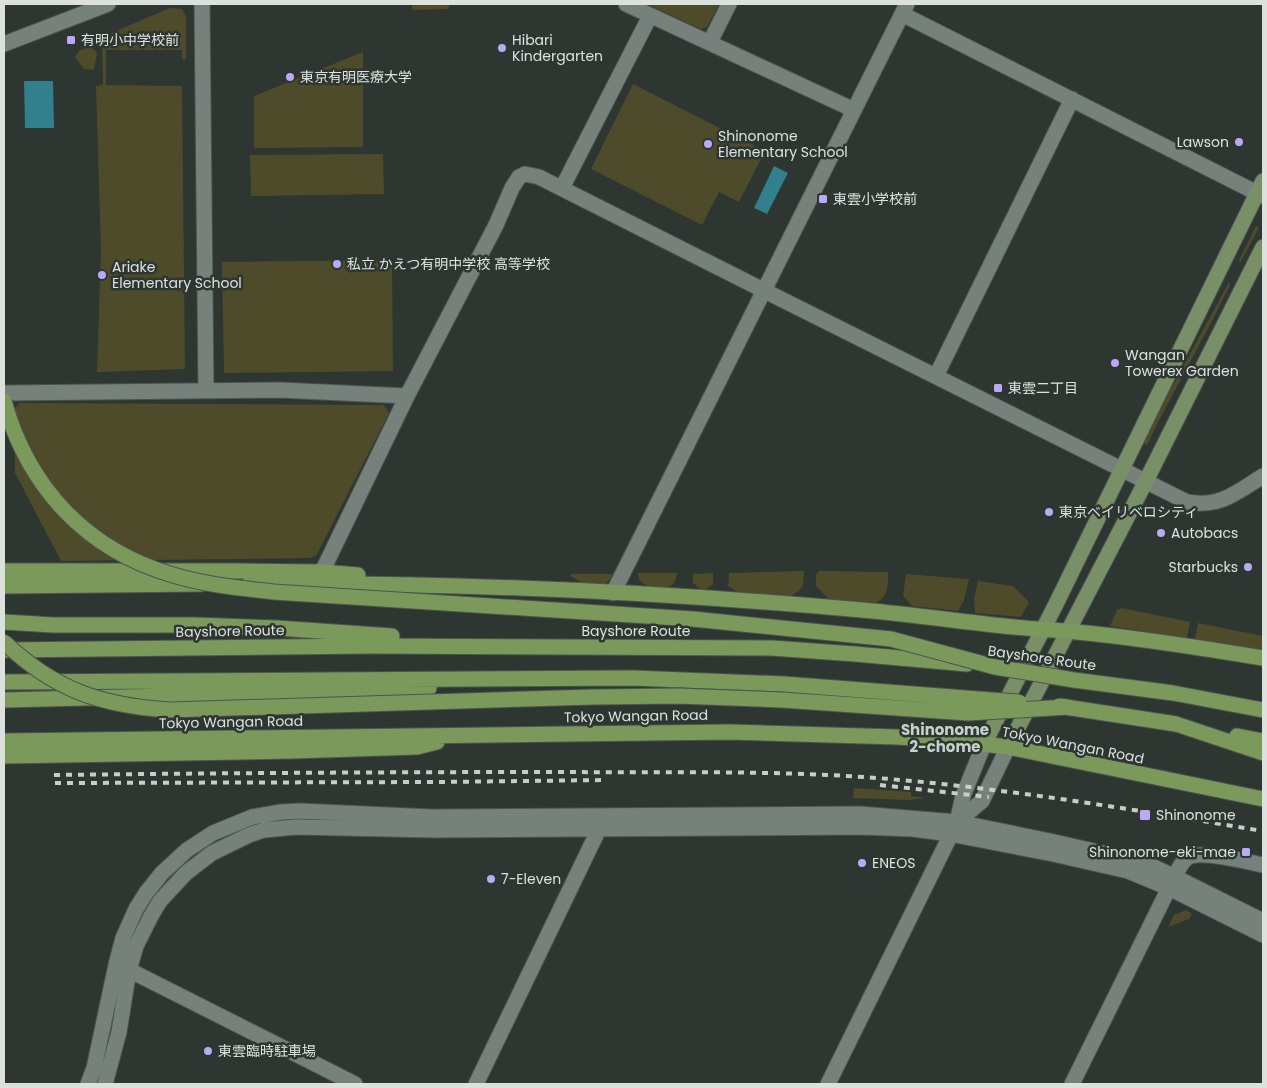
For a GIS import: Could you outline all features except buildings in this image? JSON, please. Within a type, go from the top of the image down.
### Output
[{"type":"highway","points":[[4,401],[11,425],[22,451],[58,506],[87,532],[104,543],[138,562],[173,575],[227,587],[266,591],[684,619],[891,639],[995,667]]},
{"type":"highway","points":[[4,571],[322,572],[486,586],[710,598],[865,610],[1010,627],[1069,631],[1189,646],[1263,658]]},
{"type":"highway","points":[[4,586],[352,584],[486,586]]},
{"type":"highway","points":[[4,622],[53,626],[195,625],[385,636],[596,641],[635,647]]},
{"type":"highway","points":[[4,642],[30,665],[49,677],[88,696],[127,707],[170,710],[593,696],[679,696],[782,700],[968,712],[1068,707]]},
{"type":"highway","name":"Bayshore Route","points":[[4,650],[370,646],[772,648],[995,667],[1173,693],[1263,710]]},
{"type":"highway","points":[[4,700],[371,691],[633,678]]},
{"type":"highway","points":[[4,682],[633,678],[784,684],[970,697],[1068,707],[1176,724],[1263,741]]},
{"type":"highway","points":[[1176,724],[1263,753]]},
{"type":"highway","name":"Tokyo Wangan Road","points":[[4,741],[643,732],[897,736],[1008,748],[1263,799]]},
{"type":"highway","points":[[4,756],[417,747],[466,735]]},
{"type":"main road","points":[[984,744],[1261,190]]},
{"type":"main road","points":[[1008,748],[1146,482],[1263,247]]},
{"type":"street","points":[[4,44],[108,4]]},
{"type":"street","points":[[202,4],[206,390]]},
{"type":"street","points":[[626,4],[854,110]]},
{"type":"street","points":[[710,42],[729,4]]},
{"type":"street","points":[[613,593],[905,9],[1072,99],[1261,190]]},
{"type":"street","points":[[562,188],[650,16]]},
{"type":"street","points":[[936,376],[1072,99]]},
{"type":"street","points":[[322,572],[407,396],[496,225],[512,188],[520,177],[525,174],[531,174],[562,188],[1187,502],[1210,504],[1230,497],[1263,476]]},
{"type":"street","points":[[4,393],[280,390],[407,396]]},
{"type":"street","points":[[828,1084],[954,828],[963,796],[984,744]]},
{"type":"street","points":[[105,1084],[119,1032],[129,970],[136,946],[151,916],[186,873],[212,853],[249,835],[264,830],[296,827],[434,830],[861,826],[913,829],[954,828],[982,801],[1008,748]]},
{"type":"street","points":[[88,1084],[96,1059],[123,938],[136,909],[162,873],[187,850],[213,834],[252,817],[281,812],[300,810],[432,817],[860,814],[954,828],[1172,882],[1263,921]]},
{"type":"street","points":[[476,1084],[599,829]]},
{"type":"street","points":[[1072,1084],[1172,882],[1186,858],[1196,855],[1263,865]]},
{"type":"street","points":[[1172,882],[1263,935]]},
{"type":"street","points":[[129,970],[355,1084]]},
{"type":"shaded area","points":[[412,4],[450,4],[448,9],[412,10]]},
{"type":"shaded area","points":[[647,4],[719,4],[707,27],[701,29]]},
{"type":"shaded area","points":[[170,8],[182,9],[186,16],[186,59],[182,59],[182,50],[106,50],[106,85],[182,86],[185,369],[97,372],[101,252],[96,86],[103,85],[102,37]]},
{"type":"shaded area","points":[[90,45],[97,53],[94,70],[84,69],[75,57],[79,51]]},
{"type":"shaded area","points":[[363,52],[363,147],[254,148],[254,96]]},
{"type":"shaded area","points":[[633,84],[765,151],[739,202],[719,192],[702,225],[591,169]]},
{"type":"shaded area","points":[[383,154],[384,194],[251,196],[250,155]]},
{"type":"shaded area","points":[[1256,226],[1259,228],[1240,263],[1239,260]]},
{"type":"shaded area","points":[[392,260],[393,371],[224,373],[222,262]]},
{"type":"shaded area","points":[[1229,282],[1230,285],[1220,305],[1147,445],[1143,443],[1172,387]]},
{"type":"shaded area","points":[[20,403],[384,405],[389,413],[317,554],[311,558],[61,561],[15,473],[14,409]]},
{"type":"shaded area","points":[[804,571],[803,585],[799,591],[789,597],[739,593],[728,586],[729,573]]},
{"type":"shaded area","points":[[819,571],[888,572],[886,594],[876,603],[830,600],[816,586],[816,575]]},
{"type":"shaded area","points":[[637,573],[677,573],[676,580],[672,585],[663,589],[651,587],[640,581]]},
{"type":"shaded area","points":[[713,573],[713,584],[703,591],[693,583],[693,574]]},
{"type":"shaded area","points":[[570,574],[613,574],[604,584],[594,586],[582,583]]},
{"type":"shaded area","points":[[906,574],[969,579],[964,600],[958,611],[912,606],[903,596]]},
{"type":"shaded area","points":[[978,581],[1013,586],[1029,602],[1021,617],[975,613],[974,599]]},
{"type":"shaded area","points":[[1122,608],[1190,622],[1187,638],[1110,626],[1117,610]]},
{"type":"shaded area","points":[[1198,623],[1263,636],[1263,650],[1195,639]]},
{"type":"shaded area","points":[[854,788],[911,792],[911,796],[926,798],[910,800],[853,798]]},
{"type":"shaded area","points":[[1186,910],[1192,914],[1189,919],[1168,927],[1174,915]]},
{"type":"water","points":[[24,81],[53,81],[54,128],[25,128]]},
{"type":"water","points":[[774,166],[788,173],[767,214],[754,208]]},
{"type":"railway","points":[[54,775],[566,772],[838,775],[925,782],[1022,794],[1263,831]]},
{"type":"railway","points":[[55,783],[607,780]]},
{"type":"railway","points":[[880,785],[989,797]]},
{"type":"place","name":"有明小中学校前","points":[[71,40]]},
{"type":"place","name":"Hibari Kindergarten","points":[[502,48]]},
{"type":"place","name":"東京有明医療大学","points":[[290,77]]},
{"type":"place","name":"Lawson","points":[[1239,142]]},
{"type":"place","name":"Shinonome Elementary School","points":[[708,144]]},
{"type":"place","name":"東雲小学校前","points":[[823,199]]},
{"type":"place","name":"私立 かえつ有明中学校 高等学校","points":[[337,264]]},
{"type":"place","name":"Ariake Elementary School","points":[[102,275]]},
{"type":"place","name":"Wangan Towerex Garden","points":[[1115,363]]},
{"type":"place","name":"東雲二丁目","points":[[998,388]]},
{"type":"place","name":"東京ベイリベロシティ","points":[[1049,512]]},
{"type":"place","name":"Autobacs","points":[[1161,533]]},
{"type":"place","name":"Starbucks","points":[[1248,567]]},
{"type":"place","name":"Shinonome","points":[[1145,815]]},
{"type":"place","name":"Shinonome-eki-mae","points":[[1246,852]]},
{"type":"place","name":"ENEOS","points":[[862,863]]},
{"type":"place","name":"7-Eleven","points":[[491,879]]},
{"type":"place","name":"東雲臨時駐車場","points":[[208,1051]]},
{"type":"district","name":"Shinonome 2-chome","points":[[945,738]]}]
